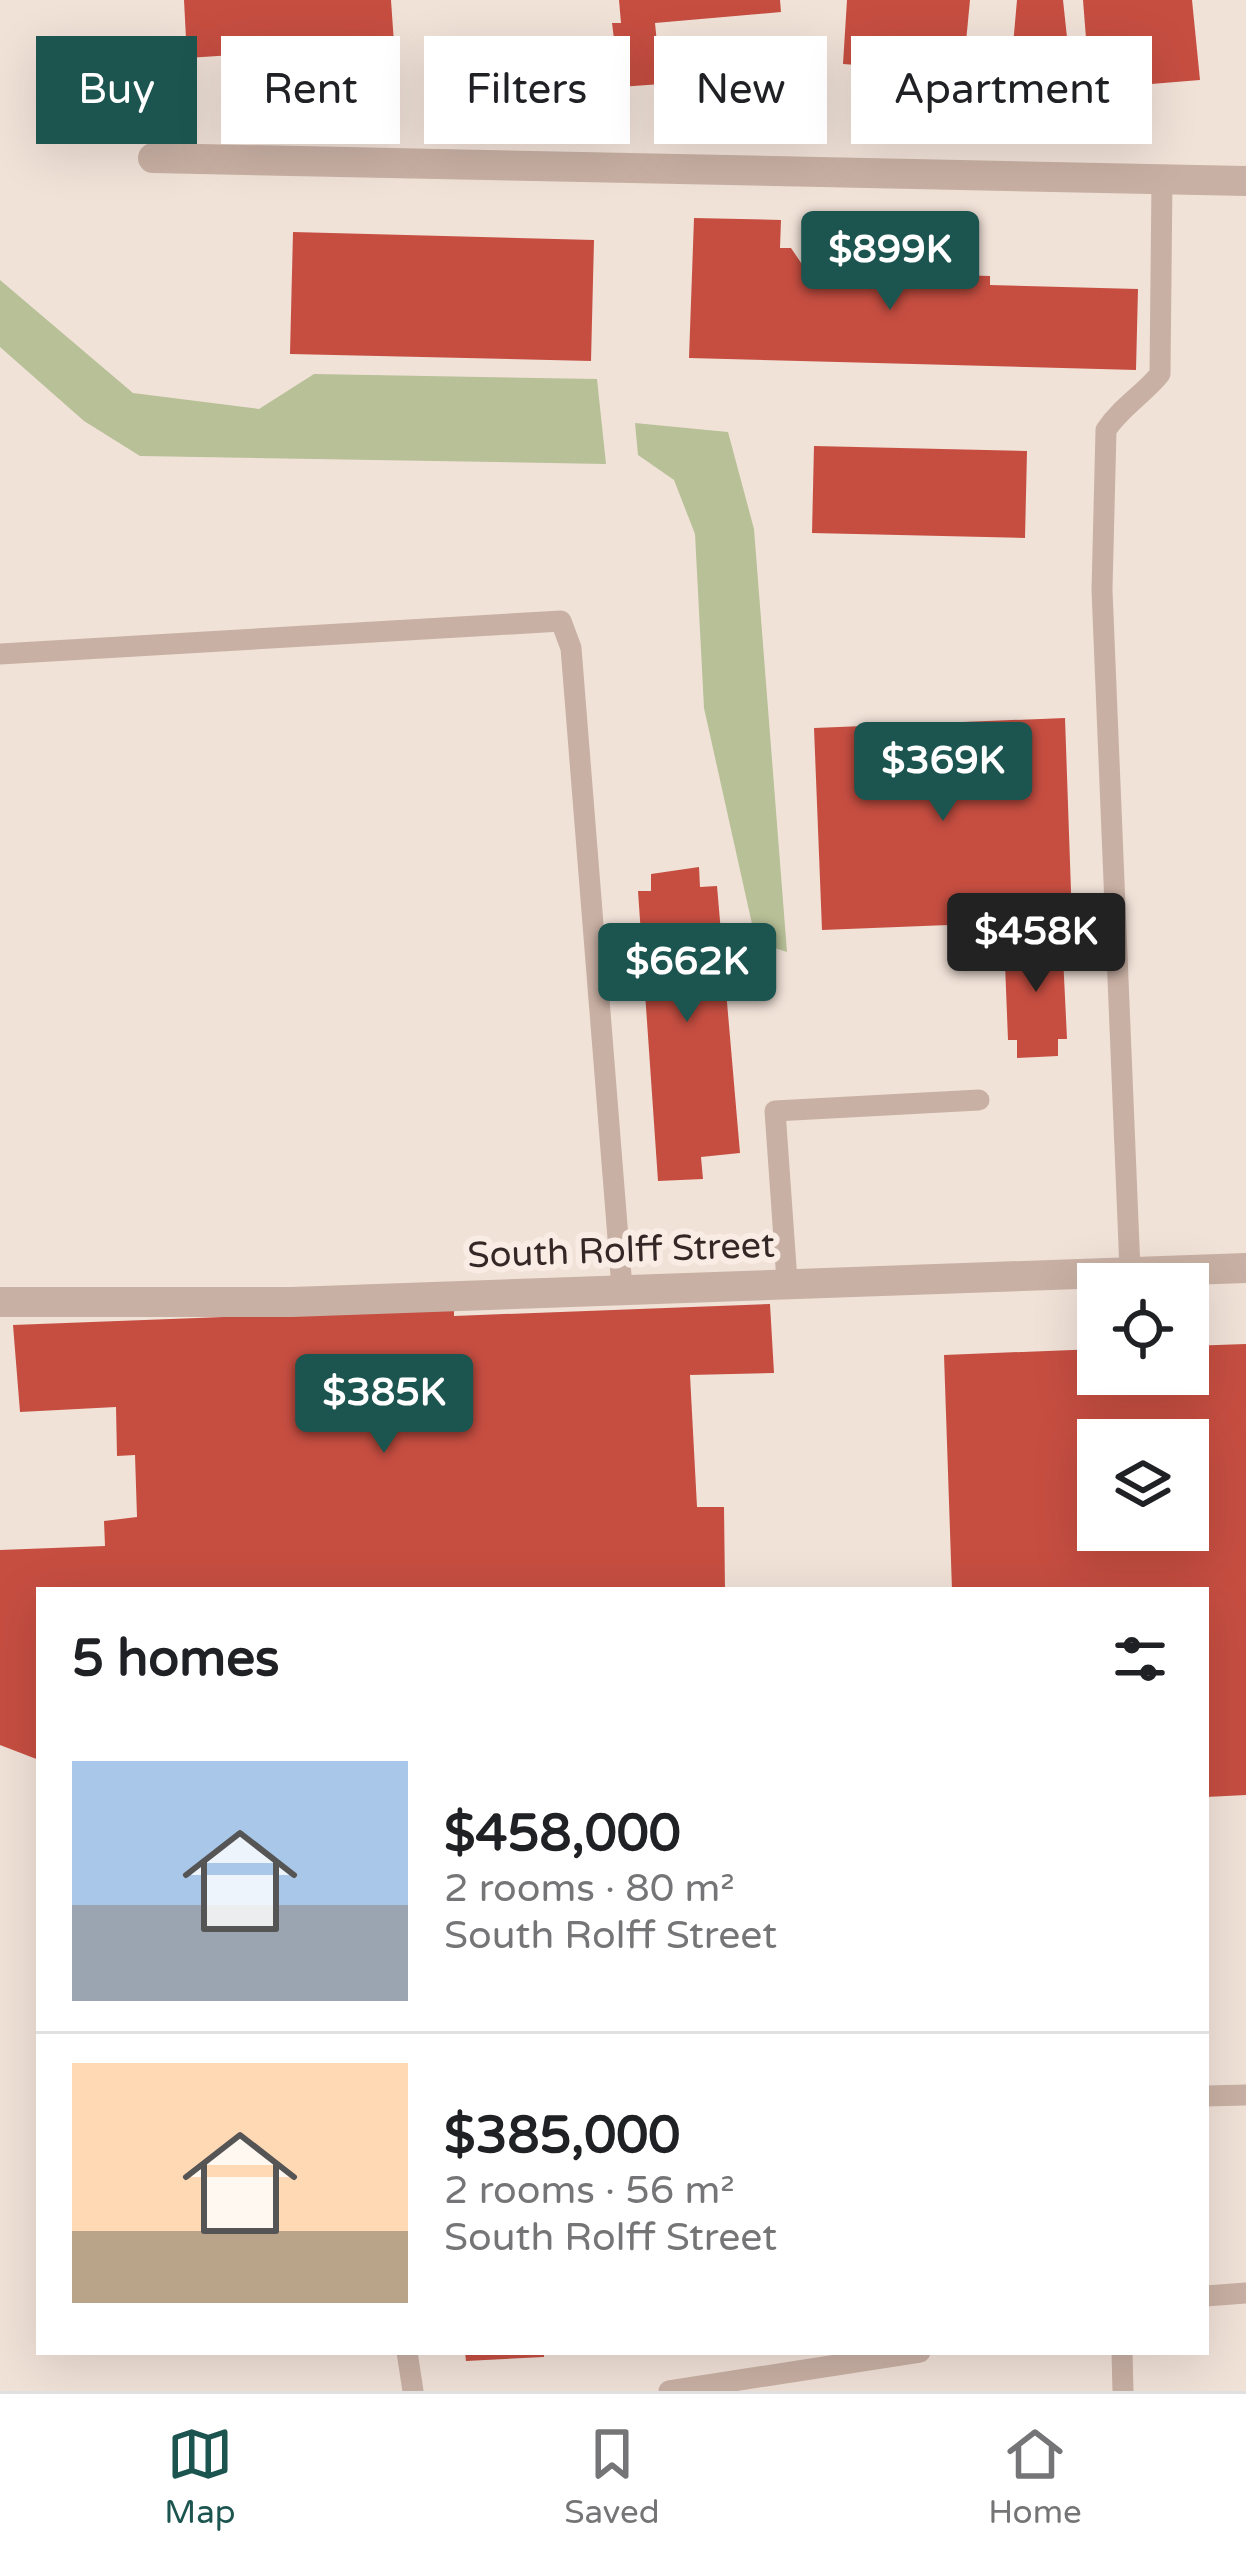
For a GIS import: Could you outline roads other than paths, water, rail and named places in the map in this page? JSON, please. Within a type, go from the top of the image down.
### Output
[{"type":"street","points":[[153,158],[1246,181]]},
{"type":"street","name":"South Rolff Street","points":[[1209,1269],[1246,1268]]},
{"type":"street","name":"South Rolff Street","points":[[0,1302],[292,1302],[1077,1272]]},
{"type":"lane","points":[[1130,1263],[1102,590],[1106,430],[1118,411],[1142,397],[1160,374],[1162,178]]},
{"type":"lane","points":[[0,654],[561,620],[571,648],[622,1288]]},
{"type":"lane","points":[[787,1281],[775,1112],[979,1100]]},
{"type":"lane","points":[[1209,2096],[1246,2095]]},
{"type":"lane","points":[[1209,2296],[1246,2293]]},
{"type":"lane","points":[[407,2355],[413,2391]]},
{"type":"lane","points":[[669,2391],[798,2362],[883,2355]]},
{"type":"lane","points":[[1122,2355],[1123,2391]]}]
